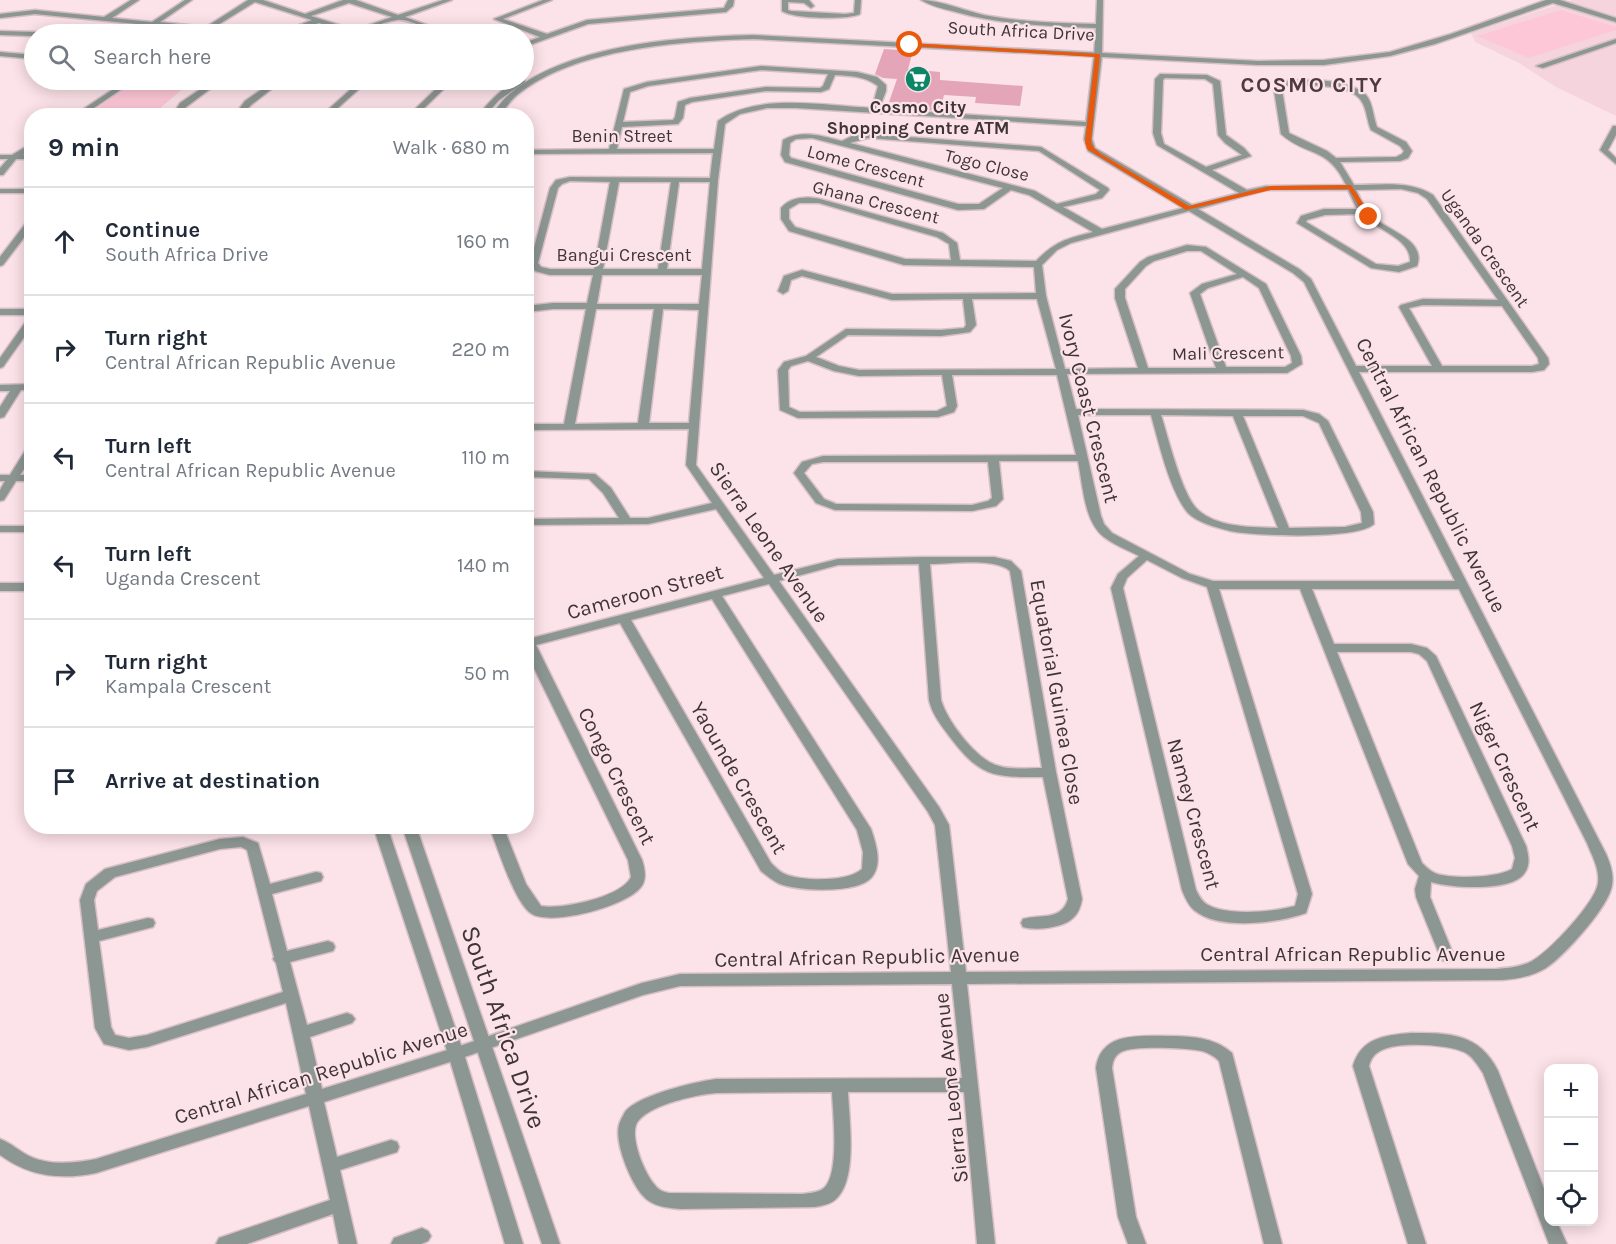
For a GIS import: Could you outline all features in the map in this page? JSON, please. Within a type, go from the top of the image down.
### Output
[{"type":"street","points":[[126,0],[136,0]]},
{"type":"street","points":[[105,19],[136,0]]},
{"type":"street","points":[[0,16],[29,12],[154,24],[189,0]]},
{"type":"street","points":[[214,24],[254,0],[326,24]]},
{"type":"street","points":[[303,16],[349,0],[420,24]]},
{"type":"street","points":[[378,24],[449,0]]},
{"type":"street","points":[[511,24],[497,19],[549,0]]},
{"type":"street","points":[[534,41],[587,22],[722,11],[729,7],[731,0]]},
{"type":"street","points":[[811,6],[806,1],[785,0],[785,11],[790,13],[845,16],[857,14],[858,0]]},
{"type":"street","points":[[924,0],[965,15],[995,20],[1099,26]]},
{"type":"street","name":"Central African Republic Avenue","points":[[0,1146],[27,1164],[61,1172],[96,1166],[483,1045],[670,981],[960,977],[1496,975],[1516,973],[1541,964],[1552,955],[1598,902],[1605,887],[1604,870],[1594,843],[1313,288],[1303,276],[1091,149],[1088,142],[1089,124],[1100,0]]},
{"type":"street","name":"South Africa Drive","points":[[534,82],[555,70],[615,51],[675,41],[762,38],[1268,59],[1344,56],[1399,45],[1538,0]]},
{"type":"street","points":[[1553,0],[1616,20]]},
{"type":"street","name":"South Africa Drive","points":[[534,74],[553,65],[605,49],[656,39],[726,33],[778,34],[1266,64],[1354,60],[1410,48],[1553,0]]},
{"type":"street","points":[[309,24],[317,21]]},
{"type":"street","points":[[534,32],[545,36]]},
{"type":"street","points":[[0,33],[24,34]]},
{"type":"street","points":[[1540,66],[1616,41]]},
{"type":"street","points":[[0,54],[24,56]]},
{"type":"street","points":[[613,151],[627,91],[637,86],[761,68],[864,75],[879,82],[882,91],[875,111]]},
{"type":"street","points":[[619,125],[675,122],[679,118],[681,104],[690,100],[766,89],[821,90],[826,87],[833,72]]},
{"type":"street","points":[[1205,170],[1247,156],[1224,140],[1217,83],[1207,77],[1163,76],[1159,79],[1158,139],[1161,145],[1205,170],[1246,193]]},
{"type":"street","points":[[1334,160],[1397,159],[1405,156],[1408,151],[1403,144],[1374,128],[1365,101],[1356,92],[1331,85],[1293,82],[1280,85],[1278,90],[1286,134],[1334,160],[1364,212],[1374,221],[1401,237],[1414,256],[1414,264],[1399,269],[1374,266],[1301,223],[1304,218],[1318,213],[1364,212]]},
{"type":"street","points":[[88,108],[116,90]]},
{"type":"street","points":[[181,108],[204,90]]},
{"type":"street","points":[[244,108],[266,90]]},
{"type":"street","points":[[333,108],[354,90]]},
{"type":"street","points":[[419,108],[438,90]]},
{"type":"street","name":"South Africa Drive","points":[[488,108],[507,90]]},
{"type":"street","name":"South Africa Drive","points":[[502,108],[521,90]]},
{"type":"street","name":"Sierra Leone Avenue","points":[[986,1244],[960,977],[943,832],[938,818],[690,465],[714,180],[721,123],[734,114],[752,108],[789,106],[1089,124]]},
{"type":"street","points":[[1616,128],[1604,150],[1616,162]]},
{"type":"street","name":"Lome Crescent","points":[[843,144],[812,136],[794,137],[786,142],[784,155],[795,162],[969,208],[986,205],[1008,188]]},
{"type":"street","points":[[843,144],[860,136],[1041,149],[1105,189],[1104,193],[1099,196],[1057,206]]},
{"type":"street","name":"Togo Close","points":[[843,144],[1032,193],[1100,232]]},
{"type":"street","points":[[0,173],[14,157],[24,150]]},
{"type":"street","name":"Benin Street","points":[[534,152],[717,151]]},
{"type":"street","points":[[0,157],[24,157]]},
{"type":"street","name":"Bangui Crescent","points":[[706,272],[549,272],[537,269],[534,263],[556,184],[570,179],[714,180]]},
{"type":"street","points":[[569,427],[615,179]]},
{"type":"street","points":[[662,271],[675,180]]},
{"type":"street","name":"Uganda Crescent","points":[[1188,208],[1276,187],[1408,188],[1428,195],[1543,358],[1543,366],[1532,369],[1355,369]]},
{"type":"street","points":[[0,191],[24,191]]},
{"type":"street","name":"Ghana Crescent","points":[[956,263],[953,243],[940,235],[820,201],[801,200],[788,204],[785,208],[784,219],[792,229],[904,262],[956,263],[1038,264]]},
{"type":"street","points":[[1038,264],[1059,245],[1188,208]]},
{"type":"street","points":[[0,263],[24,232]]},
{"type":"street","name":"Mali Crescent","points":[[809,358],[849,372],[1062,373],[1287,370],[1298,364],[1263,286],[1203,249],[1187,248],[1151,259],[1143,264],[1120,289],[1144,371]]},
{"type":"street","name":"Ivory Coast Crescent","points":[[1038,264],[1041,296],[1072,412],[1081,458],[1099,525],[1108,535],[1186,576],[1212,585],[1463,585]]},
{"type":"street","points":[[783,291],[787,278],[802,273],[892,297],[1041,296]]},
{"type":"street","points":[[1222,370],[1195,293],[1205,286],[1245,274]]},
{"type":"street","points":[[947,373],[953,402],[950,410],[945,412],[928,415],[798,415],[784,408],[783,370],[787,364],[809,358],[846,332],[882,334],[967,330],[972,325],[967,298]]},
{"type":"street","points":[[1439,369],[1404,307],[1423,302],[1504,303]]},
{"type":"street","points":[[643,426],[659,306]]},
{"type":"street","points":[[534,307],[705,307]]},
{"type":"street","points":[[0,312],[24,312]]},
{"type":"street","points":[[0,365],[24,330]]},
{"type":"street","points":[[0,387],[24,388]]},
{"type":"street","points":[[0,415],[17,388]]},
{"type":"street","points":[[1072,412],[1303,413],[1320,418],[1327,427],[1369,517],[1368,524],[1355,530],[1229,529],[1202,518],[1190,510],[1183,499],[1155,413]]},
{"type":"street","points":[[1237,413],[1284,530]]},
{"type":"street","points":[[534,427],[692,426]]},
{"type":"street","points":[[993,459],[998,499],[992,504],[972,507],[835,507],[817,498],[799,473],[804,465],[812,460],[824,459],[1081,458]]},
{"type":"street","points":[[0,498],[24,461]]},
{"type":"street","points":[[534,474],[579,474],[594,477],[606,489],[627,522]]},
{"type":"street","points":[[0,478],[24,478]]},
{"type":"street","points":[[534,522],[654,520],[718,505]]},
{"type":"street","points":[[0,529],[24,528]]},
{"type":"street","name":"Namey Crescent","points":[[1146,555],[1122,576],[1117,588],[1189,890],[1197,904],[1212,913],[1252,916],[1293,913],[1301,909],[1305,894],[1212,585]]},
{"type":"street","points":[[924,560],[935,700],[939,712],[971,755],[982,765],[998,771],[1049,772]]},
{"type":"street","name":"Equatorial Guinea Close","points":[[771,578],[845,561],[997,560],[1007,563],[1015,570],[1049,772],[1074,890],[1074,907],[1066,918],[1028,923]]},
{"type":"street","name":"Cameroon Street","points":[[534,639],[771,578]]},
{"type":"street","points":[[0,587],[24,586]]},
{"type":"street","points":[[1305,586],[1412,859],[1426,875],[1422,889],[1424,897],[1447,956]]},
{"type":"street","name":"Yaounde Crescent","points":[[623,617],[766,867],[777,876],[798,882],[847,882],[862,878],[869,869],[870,858],[864,829],[714,594]]},
{"type":"street","name":"Niger Crescent","points":[[1330,648],[1411,648],[1423,651],[1432,659],[1522,854],[1519,869],[1512,876],[1503,879],[1452,881],[1426,875]]},
{"type":"street","name":"Congo Crescent","points":[[499,834],[528,901],[540,912],[550,914],[574,909],[626,892],[636,883],[639,873],[635,860],[534,652]]},
{"type":"street","points":[[383,834],[456,1053],[514,1244]]},
{"type":"street","name":"South Africa Drive","points":[[412,834],[551,1244]]},
{"type":"street","points":[[290,996],[147,1041],[129,1044],[116,1042],[106,1035],[103,1028],[87,900],[91,888],[103,877],[131,867],[220,844],[243,842],[250,844],[255,851],[280,958],[301,1033],[348,1244]]},
{"type":"street","points":[[264,891],[316,877]]},
{"type":"street","points":[[91,937],[148,923]]},
{"type":"street","points":[[280,958],[328,947]]},
{"type":"street","points":[[301,1033],[347,1019]]},
{"type":"street","points":[[1417,1244],[1361,1066],[1367,1052],[1387,1041],[1449,1042],[1463,1045],[1478,1054],[1490,1071],[1544,1207]]},
{"type":"street","points":[[1137,1244],[1127,1217],[1104,1068],[1108,1053],[1120,1044],[1130,1042],[1202,1044],[1214,1047],[1226,1058],[1273,1244]]},
{"type":"street","points":[[840,1086],[840,1173],[836,1188],[821,1199],[802,1202],[680,1202],[662,1199],[649,1192],[628,1146],[629,1120],[639,1109],[699,1088],[840,1086],[971,1085]]},
{"type":"street","points":[[330,1166],[392,1147]]},
{"type":"street","points":[[225,1244],[340,1204]]},
{"type":"street","points":[[1551,1226],[1558,1244]]},
{"type":"street","points":[[400,1244],[422,1236]]},
{"type":"shaded area","points":[[1616,0],[1616,17],[1567,2]]},
{"type":"shaded area","points":[[1557,5],[1616,23],[1616,116],[1556,87],[1519,63],[1475,42],[1471,33]]},
{"type":"shaded area","points":[[1561,10],[1616,27],[1616,30],[1529,58],[1477,36]]},
{"type":"shaded area","points":[[122,90],[182,90],[160,108],[98,108]]},
{"type":"building","name":"Cosmo City Shopping Centre ATM","points":[[884,49],[913,51],[908,69],[940,72],[940,80],[1023,86],[1020,106],[975,103],[976,97],[944,95],[940,111],[905,108],[907,104],[889,102],[897,79],[883,78],[875,74]]},
{"type":"place","name":"Cosmo City Shopping Centre ATM","points":[[918,79]]},
{"type":"district","name":"COSMO CITY","points":[[1312,84]]},
{"type":"route","points":[[910,45],[1098,55],[1088,142],[1091,149],[1099,155],[1188,208],[1271,188],[1351,187],[1369,217]]}]
